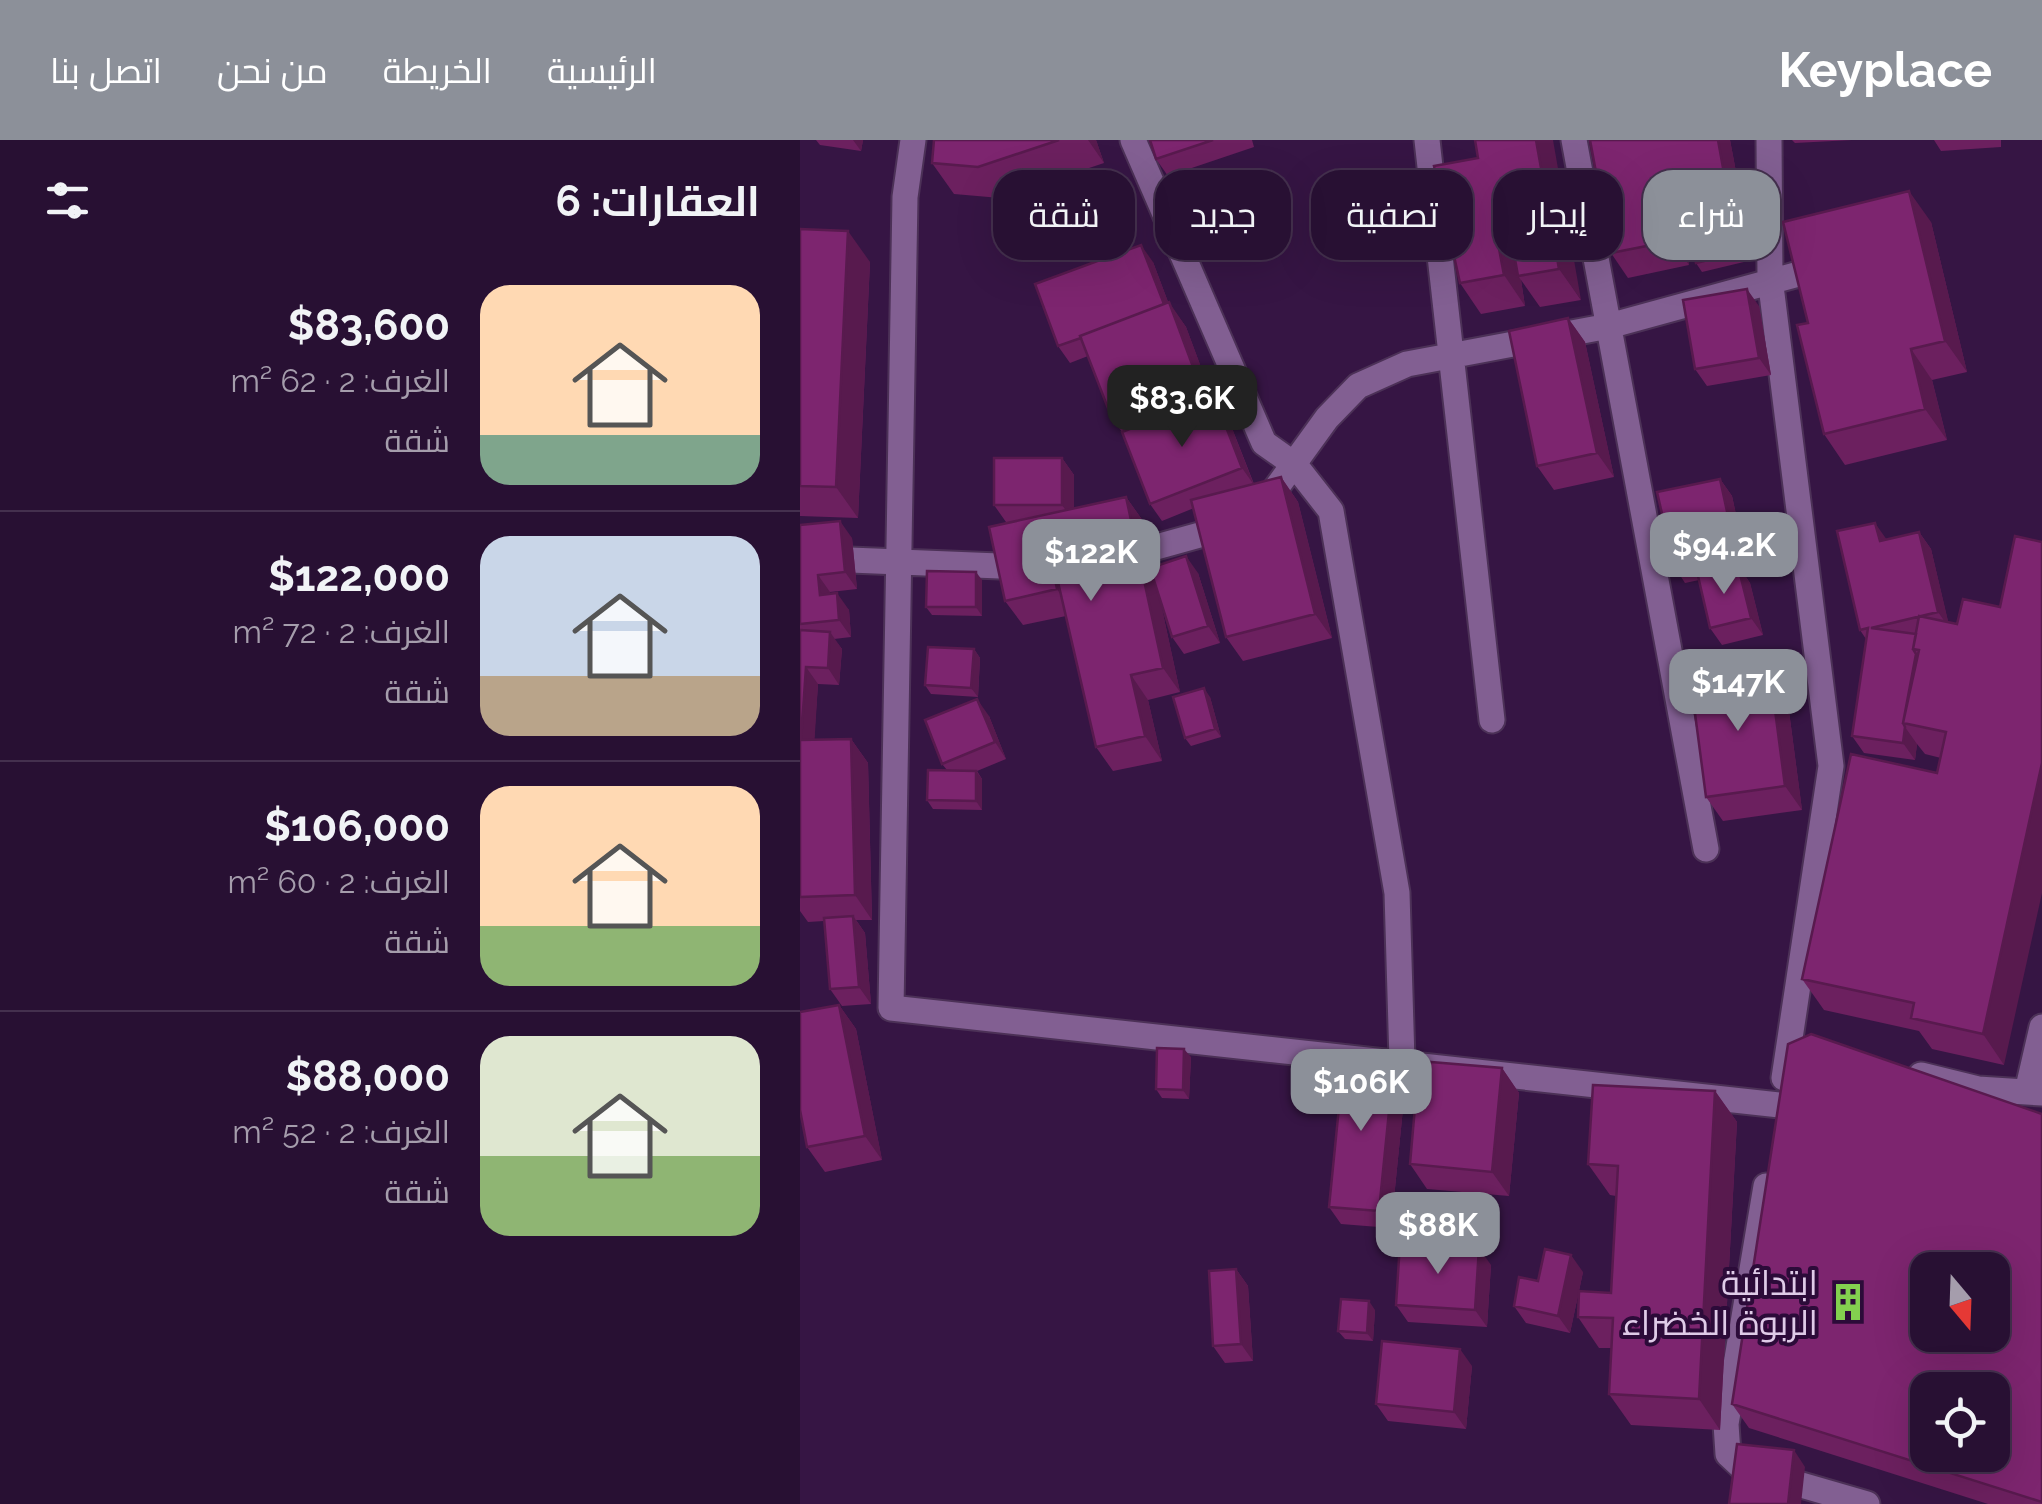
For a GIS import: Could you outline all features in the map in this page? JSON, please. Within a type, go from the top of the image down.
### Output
[{"type":"street","points":[[913,140],[905,197],[891,1008],[1402,1061],[1779,1114],[1799,1044],[1831,766],[1769,140]]},
{"type":"street","points":[[1134,140],[1264,442],[1296,464],[1331,511],[1396,893],[1402,1061]]},
{"type":"street","points":[[1427,140],[1492,720]]},
{"type":"street","points":[[1574,140],[1706,848]]},
{"type":"street","points":[[800,558],[1078,569],[1252,520],[1328,418],[1358,386],[1407,364],[1608,326],[1783,277]]},
{"type":"street","points":[[1903,1070],[1978,1089],[2034,1092],[2042,1026]]},
{"type":"street","points":[[1771,1161],[1726,1424],[1728,1454],[1743,1468],[1867,1504]]},
{"type":"building","points":[[934,140],[1059,140],[978,167],[932,163]]},
{"type":"building","points":[[1150,140],[1213,140],[1156,159]]},
{"type":"building","points":[[1475,140],[1536,140],[1541,170],[1493,170],[1493,260],[1501,260],[1504,275],[1460,283],[1455,260],[1473,260],[1473,170],[1435,170],[1434,166],[1478,158]]},
{"type":"building","points":[[1590,140],[1718,140],[1723,170],[1643,170],[1643,247],[1623,251],[1623,170],[1596,170]]},
{"type":"building","points":[[1909,191],[1945,341],[1911,349],[1925,409],[1824,434],[1797,325],[1808,323],[1783,222]]},
{"type":"building","points":[[800,229],[848,231],[836,487],[800,486]]},
{"type":"building","points":[[1141,245],[1164,304],[1058,346],[1035,284],[1100,260],[1135,260],[1135,247]]},
{"type":"building","points":[[1515,260],[1557,260],[1559,269],[1518,276]]},
{"type":"building","points":[[1747,289],[1759,358],[1695,369],[1683,300]]},
{"type":"building","points":[[1169,302],[1199,383],[1111,416],[1080,336]]},
{"type":"building","points":[[1568,318],[1597,453],[1537,466],[1509,331]]},
{"type":"building","points":[[1214,396],[1242,468],[1150,504],[1122,432]]},
{"type":"building","points":[[994,458],[1062,458],[1062,505],[994,505]]},
{"type":"building","points":[[1281,477],[1315,614],[1226,637],[1191,500]]},
{"type":"building","points":[[1720,479],[1736,553],[1674,566],[1657,492]]},
{"type":"building","points":[[1126,497],[1163,668],[1131,675],[1145,736],[1096,747],[1058,582],[1081,578],[1073,542],[1048,547],[1057,589],[1005,601],[989,527]]},
{"type":"building","points":[[840,521],[845,572],[818,575],[820,595],[837,593],[839,620],[800,624],[800,525]]},
{"type":"building","points":[[1875,523],[1880,541],[1919,532],[1938,612],[1871,628],[1916,634],[1903,743],[1852,736],[1868,628],[1860,630],[1837,531]]},
{"type":"building","points":[[2015,536],[2042,542],[2042,763],[1983,1034],[1911,1018],[1914,1003],[1802,979],[1851,754],[1937,773],[1946,732],[1903,723],[1919,650],[1913,649],[1919,616],[1957,624],[1963,599],[2000,607]]},
{"type":"building","points":[[1186,556],[1208,626],[1172,637],[1150,568]]},
{"type":"building","points":[[1738,566],[1751,618],[1710,628],[1698,576]]},
{"type":"building","points":[[927,571],[976,572],[976,607],[926,607]]},
{"type":"building","points":[[800,630],[830,632],[828,668],[806,667],[801,740],[800,740]]},
{"type":"building","points":[[928,647],[974,649],[971,688],[925,685]]},
{"type":"building","points":[[1770,672],[1785,786],[1706,797],[1691,683]]},
{"type":"building","points":[[1204,688],[1215,729],[1185,738],[1173,697]]},
{"type":"building","points":[[977,699],[995,742],[942,764],[925,720]]},
{"type":"building","points":[[851,739],[855,895],[800,897],[800,740]]},
{"type":"building","points":[[928,770],[976,771],[976,801],[927,800]]},
{"type":"building","points":[[853,916],[859,987],[830,989],[824,918]]},
{"type":"building","points":[[839,1005],[865,1136],[807,1147],[800,1110],[800,1012]]},
{"type":"building","name":"ابتدائية الربوة الخضراء","points":[[1811,1034],[2042,1114],[2042,1502],[1947,1472],[2010,1472],[2010,1372],[1910,1372],[1910,1460],[1732,1404],[1788,1044]]},
{"type":"building","points":[[1157,1048],[1184,1049],[1183,1090],[1156,1089]]},
{"type":"building","points":[[1344,1057],[1394,1062],[1379,1211],[1329,1207]]},
{"type":"building","points":[[1419,1061],[1502,1068],[1492,1172],[1410,1164]]},
{"type":"building","points":[[1593,1085],[1715,1091],[1699,1399],[1609,1394],[1613,1318],[1578,1317],[1579,1291],[1611,1293],[1618,1166],[1588,1164]]},
{"type":"building","points":[[1400,1243],[1479,1248],[1475,1310],[1396,1305]]},
{"type":"building","points":[[1545,1249],[1571,1255],[1558,1316],[1514,1306],[1519,1277],[1538,1281]]},
{"type":"building","points":[[1236,1269],[1241,1344],[1213,1346],[1209,1271]]},
{"type":"building","points":[[1341,1299],[1369,1301],[1367,1333],[1338,1331]]},
{"type":"building","points":[[1382,1341],[1460,1349],[1454,1412],[1376,1404]]},
{"type":"building","points":[[1737,1444],[1794,1450],[1788,1504],[1729,1504]]},
{"type":"place","name":"ابتدائية الربوة الخضراء","points":[[1848,1302]]}]
